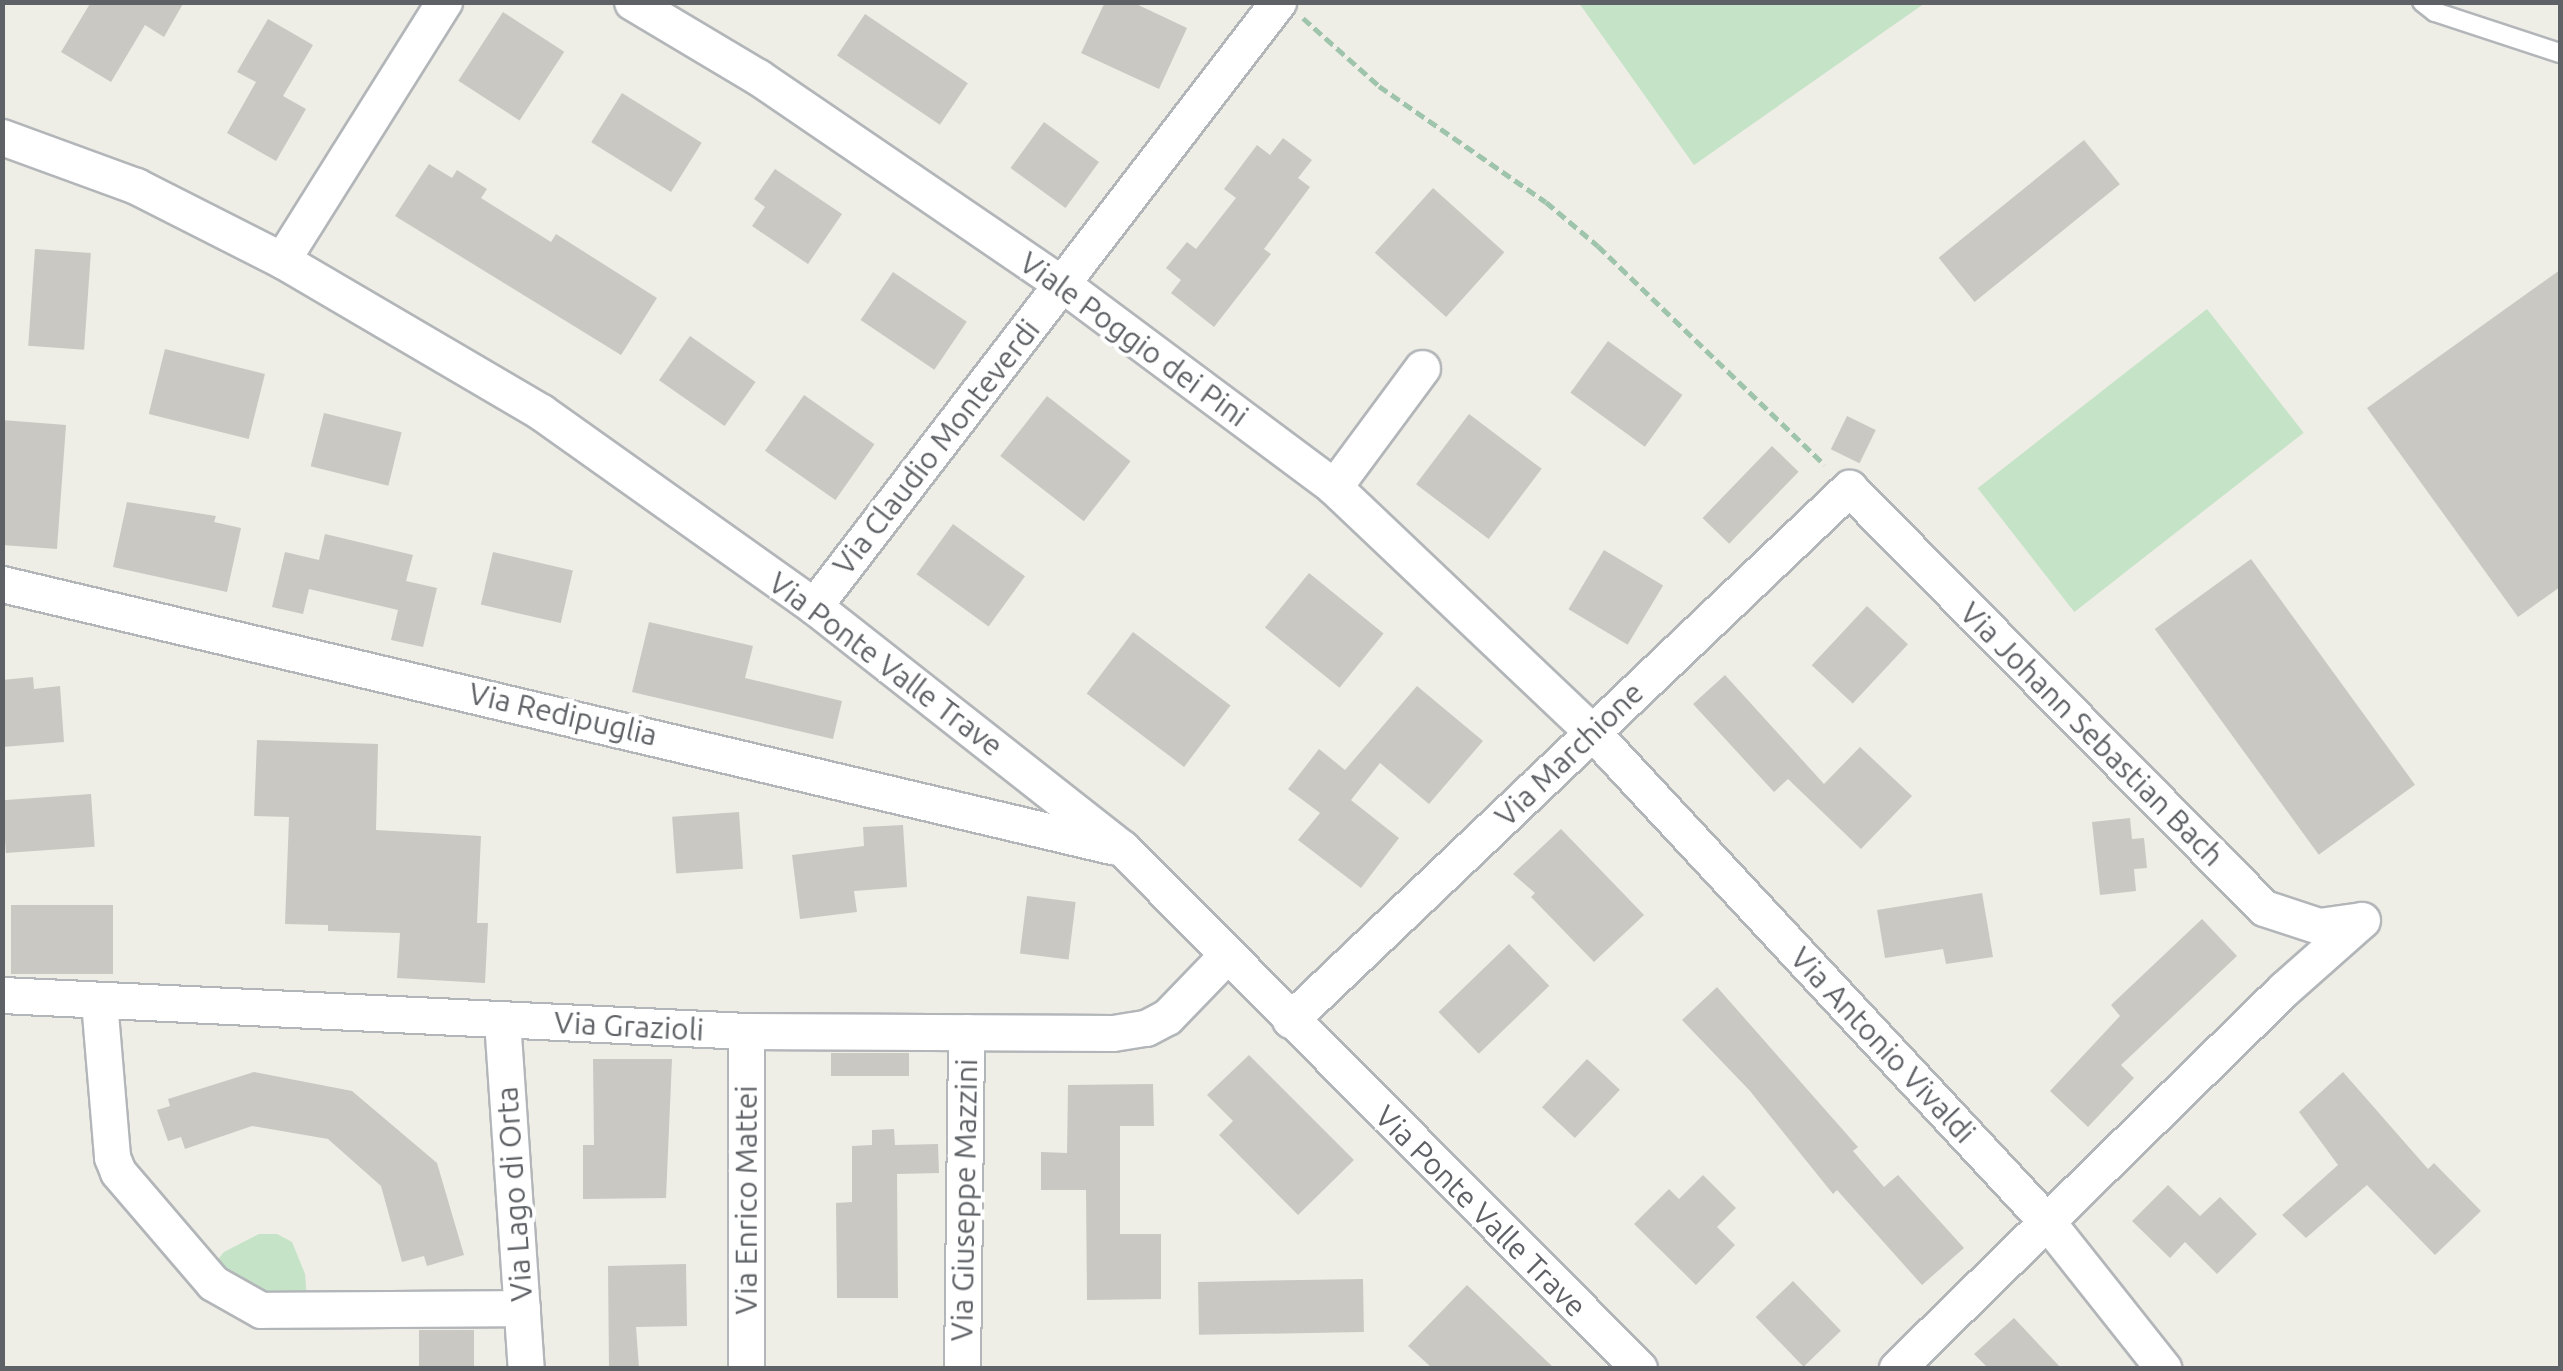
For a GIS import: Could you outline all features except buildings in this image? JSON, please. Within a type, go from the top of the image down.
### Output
[{"type":"street","points":[[282,260],[444,2]]},
{"type":"street","name":"Viale Poggio dei Pini","points":[[632,2],[758,77],[1062,284],[1334,487],[1592,732]]},
{"type":"street","name":"Via Claudio Monteverdi","points":[[814,606],[1062,284],[1289,9]]},
{"type":"street","name":"Via Ponte Valle Trave","points":[[2,137],[136,186],[282,260],[541,412],[814,606],[1122,848],[1639,1368]]},
{"type":"street","points":[[1334,487],[1422,368]]},
{"type":"street","name":"Via Marchione","points":[[1290,1020],[1849,488]]},
{"type":"street","name":"Via Johann Sebastian Bach","points":[[1849,488],[2264,908],[2319,926],[2362,920],[2284,989],[2049,1224]]},
{"type":"street","name":"Via Redipuglia","points":[[2,584],[1122,848]]},
{"type":"street","name":"Via Antonio Vivaldi","points":[[1592,732],[2049,1224],[2163,1368]]},
{"type":"street","points":[[1167,1017],[1189,952],[1188,916]]},
{"type":"street","name":"Via Grazioli","points":[[2,995],[746,1031],[1113,1033],[1146,1028],[1167,1017],[1226,956]]},
{"type":"street","points":[[99,1001],[112,1157],[118,1172],[212,1283],[245,1304],[284,1312],[522,1308]]},
{"type":"street","name":"Via Lago di Orta","points":[[502,1020],[526,1368]]},
{"type":"street","name":"Via Enrico Mattei","points":[[746,1031],[746,1368]]},
{"type":"street","name":"Via Giuseppe Mazzini","points":[[962,1368],[966,1032]]},
{"type":"street","points":[[1897,1368],[2049,1224]]},
{"type":"lane","points":[[2422,2],[2435,12],[2560,53]]},
{"type":"path","points":[[1289,9],[1380,86],[1546,202],[1598,246],[1849,488]]},
{"type":"green space","points":[[1579,3],[1925,3],[1694,165]]},
{"type":"green space","points":[[2207,309],[2304,433],[2074,612],[1978,488]]},
{"type":"green space","points":[[259,1234],[277,1234],[292,1242],[305,1274],[307,1299],[243,1293],[216,1262],[224,1252]]}]
